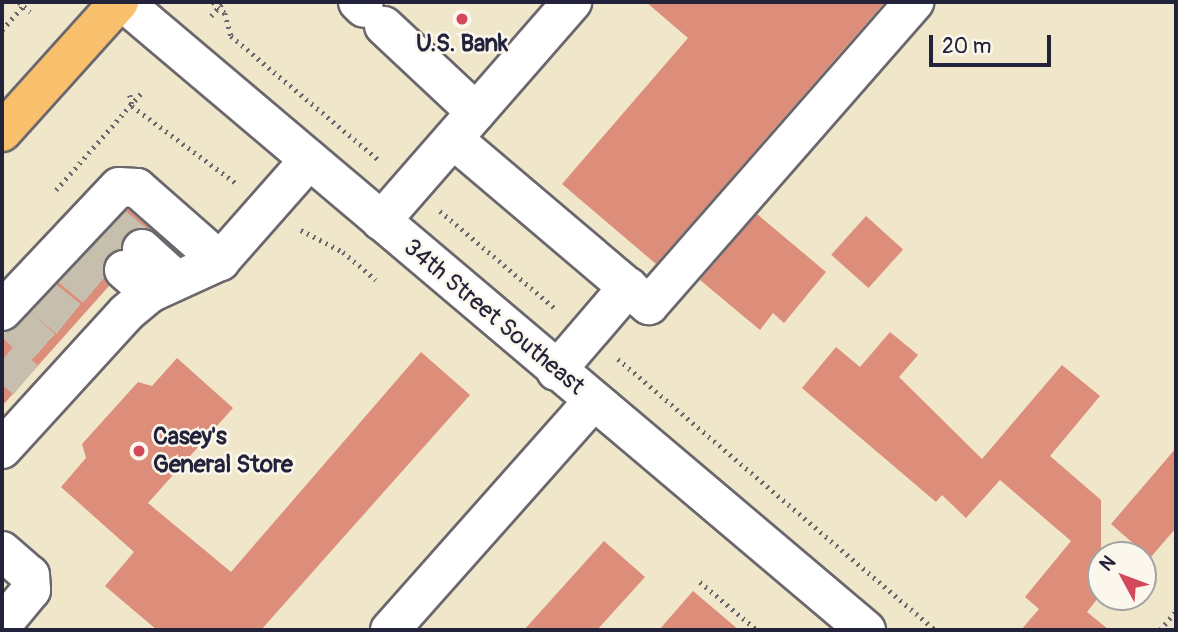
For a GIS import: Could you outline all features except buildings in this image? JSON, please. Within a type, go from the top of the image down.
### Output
[{"type":"main road","points":[[2,132],[121,2]]},
{"type":"street","name":"34th Street Southeast","points":[[121,2],[866,630]]},
{"type":"street","points":[[381,221],[572,2]]},
{"type":"street","points":[[369,12],[465,125],[649,305],[914,2]]},
{"type":"street","points":[[32,398],[86,334],[137,283],[220,261],[309,160]]},
{"type":"street","points":[[17,305],[80,236],[119,187],[137,188],[220,261]]},
{"type":"street","points":[[556,370],[628,287]]},
{"type":"street","points":[[390,630],[593,401]]},
{"type":"street","points":[[2,551],[30,575],[31,590],[2,625]]},
{"type":"path","points":[[211,16],[223,2]]},
{"type":"path","points":[[2,30],[21,4],[30,12]]},
{"type":"path","points":[[48,199],[143,91]]},
{"type":"path","points":[[701,582],[757,630]]},
{"type":"path","points":[[1160,630],[1176,611]]},
{"type":"tunnel","points":[[106,220],[142,249]]},
{"type":"tunnel","points":[[87,241],[124,270]]},
{"type":"tunnel","points":[[66,264],[102,294]]},
{"type":"tunnel","points":[[39,295],[75,324]]},
{"type":"tunnel","points":[[14,323],[49,354]]},
{"type":"tunnel","points":[[2,360],[26,380]]},
{"type":"place","name":"U.S. Bank","points":[[462,19]]},
{"type":"place","name":"Casey's General Store","points":[[139,451]]}]
